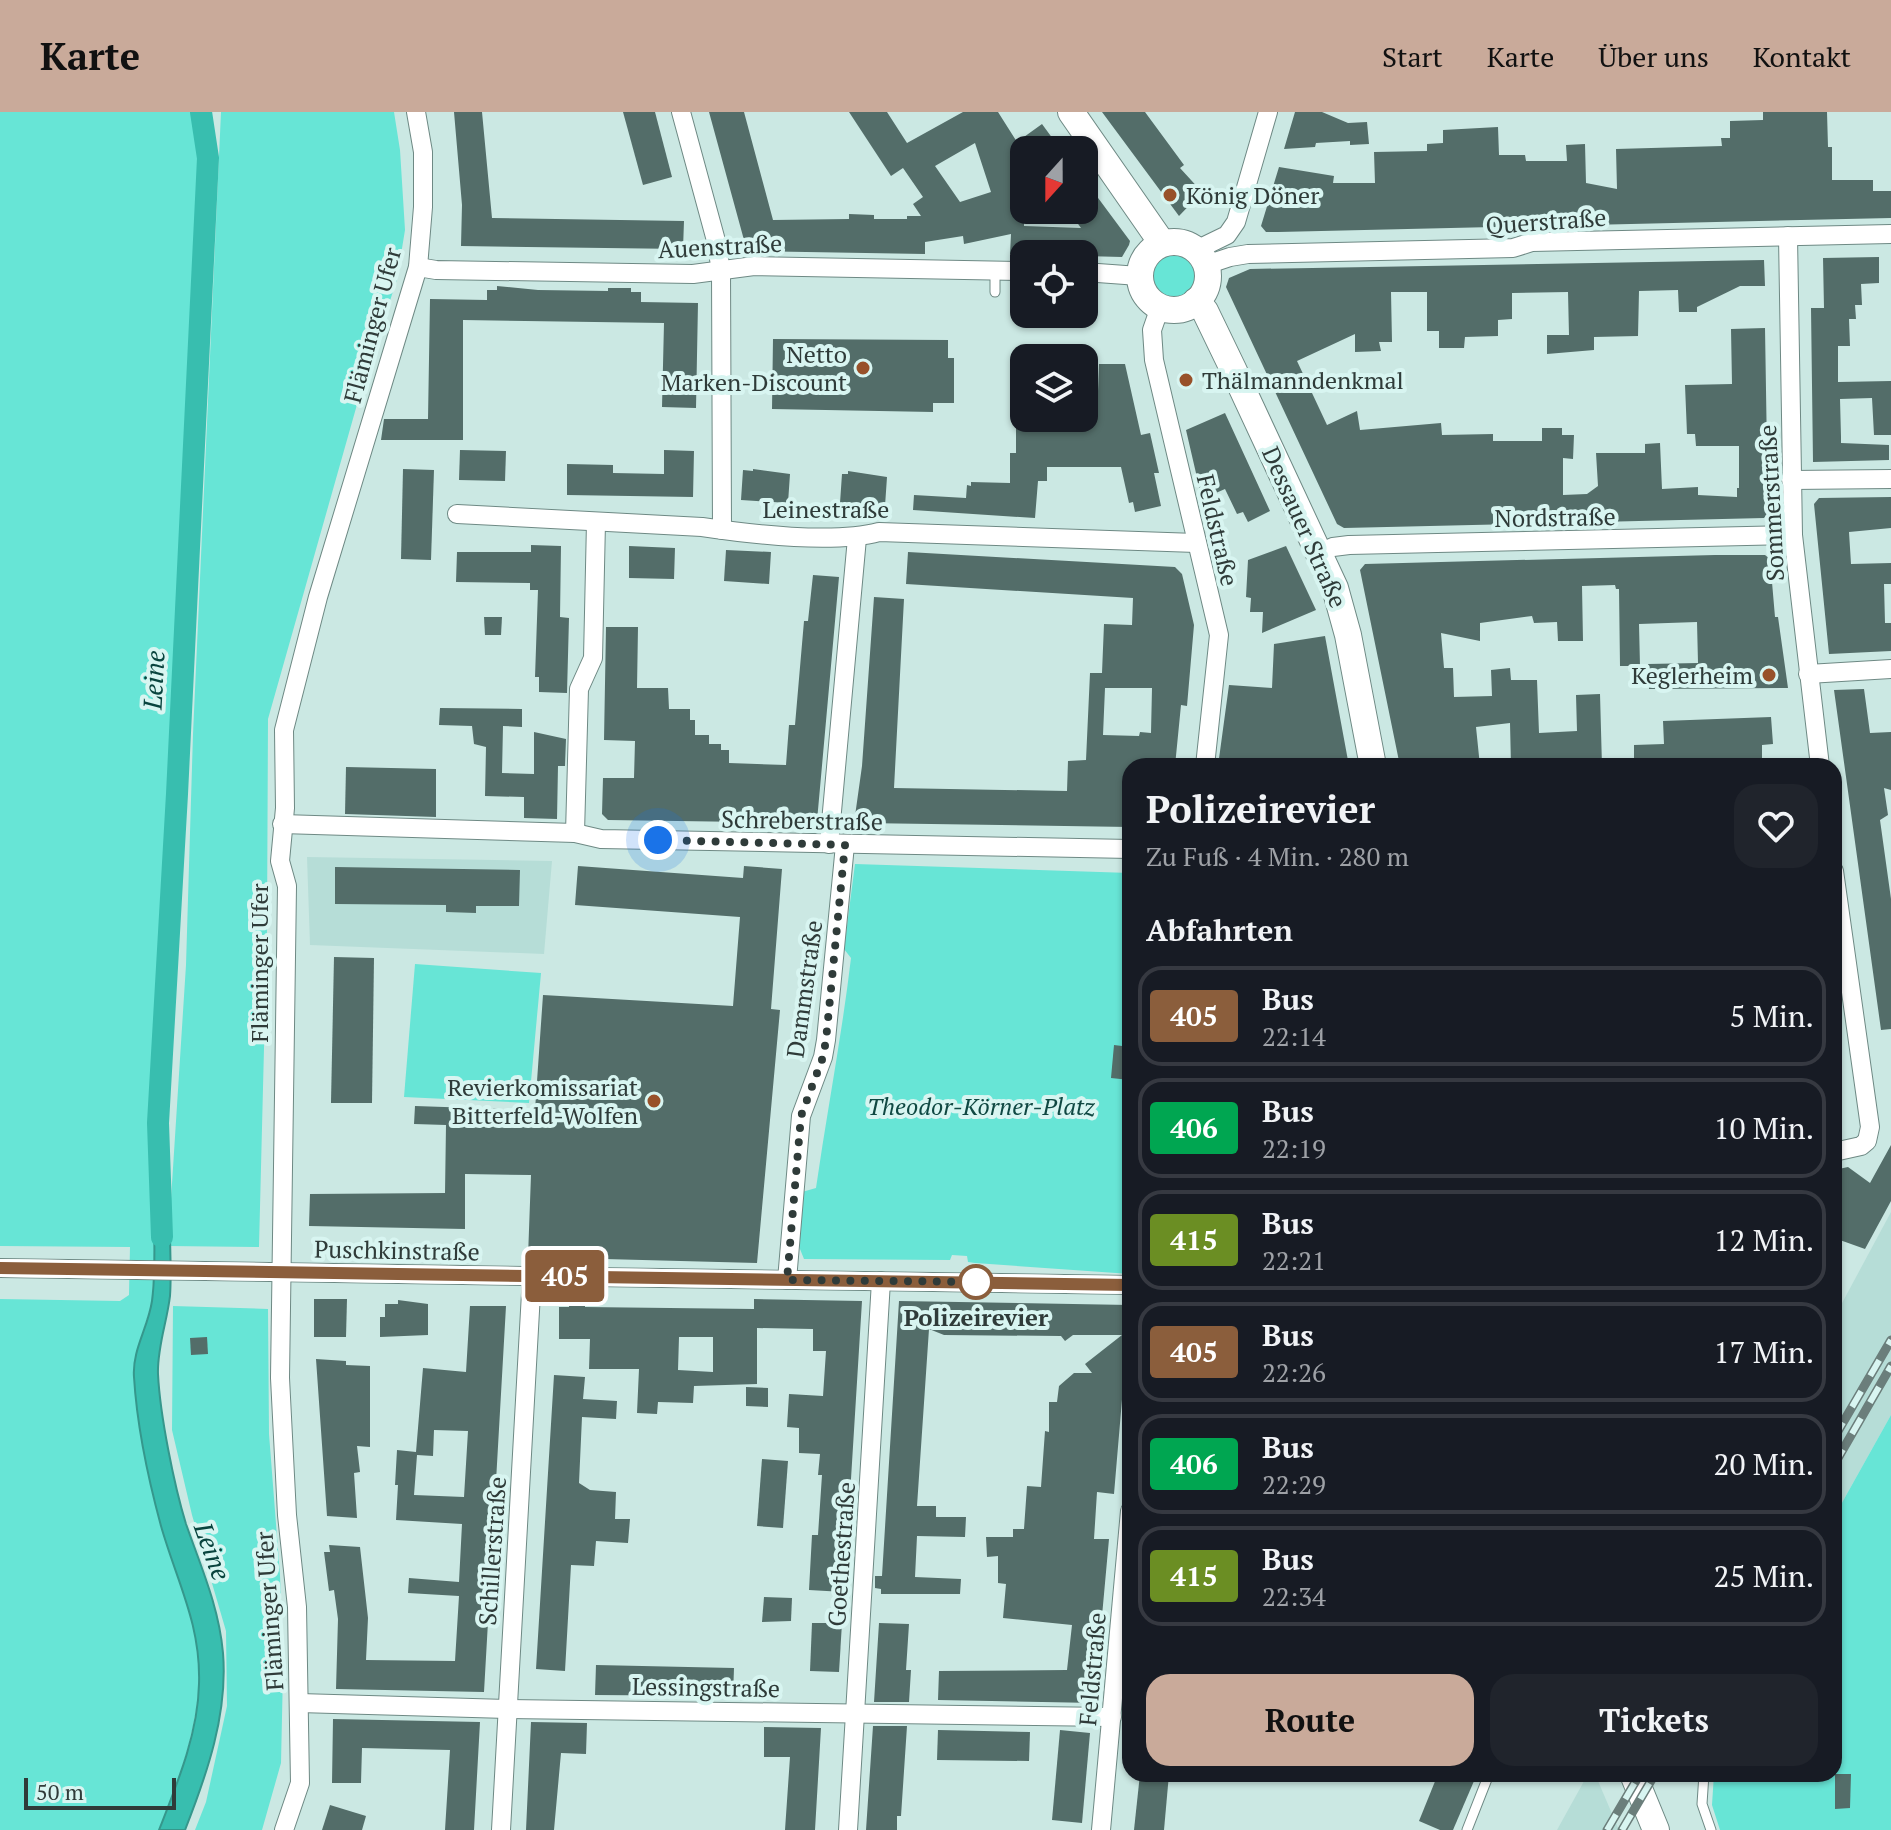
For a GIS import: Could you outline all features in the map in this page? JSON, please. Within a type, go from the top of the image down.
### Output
[{"type":"street","name":"Fläminger Ufer","points":[[284,1830],[300,1783],[297,1607],[287,1515],[280,1378],[287,886],[280,861],[285,808],[283,742],[286,719],[318,597],[418,267],[423,152],[416,112]]},
{"type":"street","points":[[681,112],[721,270],[722,530]]},
{"type":"street","points":[[1071,112],[1162,243]]},
{"type":"street","points":[[1201,258],[1227,235],[1236,222],[1268,112]]},
{"type":"street","name":"Querstraße","points":[[1201,258],[1248,254],[1513,248],[1532,242],[1891,234]]},
{"type":"street","name":"Sommerstraße","points":[[1788,236],[1793,535],[1819,758]]},
{"type":"street","points":[[1162,243],[1184,243],[1201,258],[1207,285],[1196,301],[1183,309],[1160,307],[1145,294],[1139,276],[1143,260],[1162,243]]},
{"type":"street","name":"Auenstraße","points":[[418,267],[436,270],[693,274],[754,266],[1010,271]]},
{"type":"street","points":[[1098,273],[1139,276]]},
{"type":"street","name":"Dessauer Straße","points":[[1196,301],[1205,311],[1229,360],[1343,611],[1371,758]]},
{"type":"street","name":"Feldstraße","points":[[1160,307],[1152,330],[1153,352],[1219,635],[1206,758]]},
{"type":"street","points":[[1791,480],[1891,479]]},
{"type":"street","name":"Leinestraße","points":[[457,514],[857,538],[879,532],[1196,543]]},
{"type":"street","points":[[575,833],[579,689],[593,658],[596,522]]},
{"type":"street","name":"Nordstraße","points":[[1319,553],[1349,545],[1793,535]]},
{"type":"street","name":"Dammstraße","points":[[787,1280],[801,1116],[823,1057],[826,1040],[857,538]]},
{"type":"street","points":[[1808,674],[1891,669]]},
{"type":"street","name":"Schreberstraße","points":[[282,824],[575,833],[601,839],[1122,849]]},
{"type":"street","points":[[1842,928],[1870,1127],[1867,1141],[1861,1146],[1842,1150]]},
{"type":"street","name":"Puschkinstraße","points":[[0,1268],[1122,1285]]},
{"type":"street","name":"Schillerstraße","points":[[501,1830],[532,1275]]},
{"type":"street","name":"Goethestraße","points":[[848,1830],[881,1281]]},
{"type":"street","name":"Feldstraße","points":[[1101,1830],[1112,1717],[1122,1696]]},
{"type":"street","name":"Lessingstraße","points":[[299,1703],[507,1709],[1112,1717]]},
{"type":"street","points":[[1636,1782],[1652,1821]]},
{"type":"lane","points":[[995,270],[995,292]]},
{"type":"lane","points":[[1467,1830],[1486,1782]]},
{"type":"lane","points":[[1703,1782],[1702,1804],[1711,1830]]},
{"type":"shaded area","points":[[307,857],[552,861],[544,954],[310,945]]},
{"type":"shaded area","points":[[154,1210],[170,1210],[170,1296],[158,1364],[159,1391],[181,1508],[213,1603],[223,1653],[219,1721],[208,1765],[185,1830],[159,1830],[191,1740],[198,1703],[199,1662],[192,1622],[152,1490],[140,1433],[134,1377],[135,1358],[152,1301]]},
{"type":"shaded area","points":[[1891,1212],[1891,1415],[1842,1503],[1842,1303]]},
{"type":"shaded area","points":[[1584,1782],[1598,1782],[1619,1830],[1557,1830]]},
{"type":"green space","points":[[0,112],[201,112],[208,158],[152,1301],[134,1377],[154,1499],[189,1608],[199,1658],[193,1724],[182,1767],[159,1830],[0,1830],[0,1299],[120,1301],[129,1295],[130,1247],[0,1246]]},
{"type":"green space","points":[[221,112],[394,112],[400,150],[405,230],[397,279],[360,394],[268,719],[267,929],[259,1247],[168,1246],[186,965],[193,734]]},
{"type":"green space","points":[[1174,254],[1191,260],[1197,277],[1191,294],[1174,300],[1157,294],[1151,277],[1157,260]]},
{"type":"green space","name":"Theodor-Körner-Platz","points":[[855,864],[1122,873],[1122,1273],[975,1263],[968,1262],[967,1256],[952,1255],[950,1260],[804,1259],[798,1244],[802,1192],[816,1188],[851,958],[844,949]]},
{"type":"green space","points":[[415,964],[541,973],[529,1103],[404,1097]]},
{"type":"green space","points":[[173,1306],[268,1309],[269,1434],[280,1575],[283,1671],[281,1763],[262,1830],[195,1830],[206,1802],[227,1706],[226,1631],[192,1515],[172,1430]]},
{"type":"green space","points":[[1891,1415],[1891,1830],[1720,1830],[1712,1805],[1713,1782],[1842,1782],[1842,1503]]},
{"type":"building","points":[[454,112],[482,112],[492,218],[684,221],[683,249],[461,246],[462,205]]},
{"type":"building","points":[[623,112],[655,112],[672,177],[643,185]]},
{"type":"building","points":[[709,112],[744,112],[773,220],[849,219],[849,214],[874,215],[874,219],[921,216],[913,204],[923,197],[903,168],[891,176],[849,112],[887,112],[907,143],[963,112],[998,112],[1013,136],[1010,136],[1010,224],[1081,228],[1078,224],[1098,224],[1098,198],[1130,241],[1122,257],[1098,256],[1098,240],[1011,240],[1011,234],[964,244],[963,236],[925,242],[925,254],[747,251]],"holes":[[[975,143],[991,192],[960,202],[935,166]]]},
{"type":"building","points":[[1102,112],[1145,112],[1184,165],[1180,168],[1202,192],[1179,216]]},
{"type":"building","points":[[1295,112],[1322,112],[1348,123],[1367,122],[1369,144],[1350,145],[1350,141],[1316,143],[1315,147],[1284,149]]},
{"type":"building","points":[[1763,112],[1827,112],[1828,147],[1832,147],[1832,180],[1873,180],[1873,191],[1891,191],[1891,218],[1278,232],[1266,232],[1261,226],[1279,167],[1334,176],[1333,183],[1375,183],[1374,152],[1427,151],[1427,144],[1443,143],[1443,130],[1498,127],[1499,155],[1525,155],[1526,161],[1567,161],[1566,145],[1585,144],[1586,183],[1617,189],[1616,149],[1722,146],[1721,138],[1730,138],[1730,121],[1763,120]]},
{"type":"building","points":[[1042,124],[1051,136],[1025,136]]},
{"type":"building","points":[[1879,257],[1879,283],[1861,284],[1862,305],[1855,305],[1856,319],[1849,319],[1850,346],[1838,346],[1838,382],[1891,381],[1891,435],[1874,435],[1872,398],[1840,399],[1841,443],[1889,445],[1889,460],[1813,462],[1811,308],[1824,308],[1823,258]]},
{"type":"building","points":[[1764,260],[1765,286],[1740,286],[1697,307],[1697,312],[1679,312],[1678,290],[1639,291],[1638,336],[1594,337],[1594,350],[1547,354],[1547,335],[1569,335],[1568,292],[1512,293],[1512,319],[1498,320],[1498,336],[1465,337],[1464,348],[1439,348],[1439,331],[1427,331],[1427,292],[1391,292],[1392,342],[1379,342],[1381,351],[1355,352],[1355,334],[1297,361],[1327,425],[1357,411],[1360,430],[1441,423],[1442,435],[1493,434],[1493,441],[1542,441],[1542,428],[1562,428],[1562,435],[1574,435],[1573,459],[1563,458],[1563,495],[1587,494],[1598,486],[1596,453],[1645,453],[1645,444],[1660,443],[1662,489],[1698,487],[1698,495],[1737,497],[1739,446],[1696,446],[1695,434],[1687,434],[1685,385],[1732,384],[1731,329],[1765,328],[1768,513],[1764,518],[1344,528],[1337,524],[1226,287],[1229,278],[1250,269]]},
{"type":"building","points":[[497,286],[538,290],[608,291],[608,288],[631,288],[631,292],[641,292],[641,302],[698,303],[696,408],[662,407],[664,323],[463,320],[463,440],[381,440],[384,419],[428,419],[430,299],[487,300],[487,290],[497,290]]},
{"type":"building","name":"Netto Marken-Discount","points":[[773,339],[948,340],[948,358],[954,358],[954,403],[933,403],[933,412],[772,409]]},
{"type":"building","points":[[1099,364],[1125,364],[1141,435],[1150,433],[1159,473],[1154,473],[1161,506],[1135,512],[1133,502],[1129,503],[1121,467],[1047,467],[1047,481],[1038,481],[1035,518],[913,510],[914,495],[966,498],[967,485],[971,486],[971,482],[1010,483],[1010,453],[1016,453],[1016,432],[1098,432]]},
{"type":"building","points":[[1225,413],[1270,511],[1248,522],[1243,512],[1237,514],[1225,489],[1202,499],[1186,430]]},
{"type":"building","points":[[460,450],[506,451],[505,481],[459,480]]},
{"type":"building","points":[[664,450],[694,451],[693,497],[567,495],[567,464],[613,465],[613,473],[664,474]]},
{"type":"building","points":[[403,469],[434,470],[431,560],[401,559]]},
{"type":"building","points":[[743,470],[790,474],[788,503],[741,500]]},
{"type":"building","points":[[848,471],[887,477],[885,506],[840,503],[842,474],[848,474]]},
{"type":"building","points":[[1891,497],[1891,528],[1849,532],[1851,564],[1891,563],[1891,584],[1884,584],[1885,623],[1891,623],[1891,651],[1829,654],[1814,504],[1819,498]]},
{"type":"building","points":[[531,545],[561,546],[560,617],[569,618],[567,693],[539,692],[539,677],[535,677],[538,590],[530,590],[530,583],[456,582],[457,552],[531,552]]},
{"type":"building","points":[[629,546],[675,548],[674,579],[629,578]]},
{"type":"building","points":[[1286,546],[1316,610],[1262,633],[1263,612],[1250,612],[1251,598],[1246,597],[1248,560]]},
{"type":"building","points":[[726,550],[771,552],[769,584],[724,581]]},
{"type":"building","points":[[908,552],[1175,567],[1182,574],[1194,625],[1187,706],[1181,705],[1176,758],[1122,758],[1122,827],[862,823],[855,816],[862,766],[874,597],[904,599],[894,788],[1067,791],[1068,761],[1086,760],[1090,673],[1102,673],[1104,624],[1132,625],[1133,598],[906,584]],"holes":[[[1105,688],[1152,688],[1151,733],[1140,732],[1139,736],[1103,735]]]},
{"type":"building","points":[[1765,555],[1770,559],[1775,617],[1778,617],[1788,688],[1649,689],[1648,664],[1698,663],[1697,622],[1639,624],[1640,666],[1620,666],[1619,589],[1615,585],[1582,586],[1583,641],[1558,641],[1557,622],[1534,623],[1532,616],[1480,623],[1480,641],[1441,633],[1444,668],[1453,668],[1454,697],[1492,696],[1491,670],[1510,668],[1511,680],[1537,680],[1539,733],[1577,731],[1576,695],[1600,694],[1602,758],[1511,758],[1510,723],[1476,727],[1479,758],[1398,758],[1360,570],[1365,564]]},
{"type":"building","points":[[813,575],[839,577],[817,821],[608,820],[602,814],[603,778],[634,778],[635,741],[604,740],[606,627],[638,627],[637,688],[668,688],[669,709],[690,709],[690,720],[695,720],[695,735],[709,735],[709,744],[721,744],[721,750],[729,750],[729,763],[786,765],[789,725],[795,725],[804,621],[808,621]]},
{"type":"building","points":[[484,617],[502,617],[501,635],[485,635]]},
{"type":"building","points":[[1325,636],[1348,758],[1219,758],[1229,685],[1272,688],[1274,644]]},
{"type":"building","points":[[1864,689],[1870,733],[1891,732],[1891,790],[1884,788],[1888,815],[1880,820],[1891,899],[1891,1029],[1881,1030],[1834,690]]},
{"type":"building","points":[[440,708],[522,709],[522,727],[503,726],[502,773],[534,774],[534,732],[566,739],[565,766],[558,766],[557,819],[524,818],[524,797],[485,796],[486,747],[474,744],[472,726],[439,725]]},
{"type":"building","points":[[1771,717],[1773,744],[1762,745],[1762,758],[1634,758],[1634,745],[1664,744],[1663,721]]},
{"type":"building","points":[[346,767],[436,769],[436,817],[345,814]]},
{"type":"building","name":"Revierkomissariat Bitterfeld-Wolfen","points":[[578,866],[743,878],[744,866],[782,869],[771,1009],[780,1010],[757,1263],[528,1257],[531,1175],[465,1174],[465,1229],[309,1226],[310,1194],[445,1193],[446,1125],[414,1124],[415,1106],[535,1110],[543,995],[733,1006],[740,917],[575,905]]},
{"type":"building","points":[[335,867],[520,870],[519,906],[476,906],[476,913],[446,912],[446,905],[335,904]]},
{"type":"building","points":[[334,957],[374,958],[372,1103],[331,1103]]},
{"type":"building","points":[[1114,1045],[1122,1046],[1122,1079],[1111,1078]]},
{"type":"building","points":[[1891,1145],[1891,1201],[1865,1249],[1842,1241],[1842,1168],[1848,1167],[1870,1183]]},
{"type":"building","points":[[314,1299],[347,1299],[346,1337],[314,1337]]},
{"type":"building","points":[[754,1299],[862,1301],[844,1592],[809,1590],[812,1535],[818,1535],[822,1475],[818,1475],[820,1454],[799,1453],[799,1428],[787,1427],[789,1394],[823,1396],[826,1351],[813,1351],[813,1329],[757,1328],[757,1384],[694,1386],[693,1403],[658,1402],[657,1414],[637,1413],[639,1369],[589,1369],[590,1339],[559,1339],[559,1307],[569,1307],[569,1300],[585,1300],[585,1307],[754,1309]],"holes":[[[679,1337],[713,1337],[713,1372],[678,1370]]]},
{"type":"building","points":[[398,1300],[428,1304],[428,1335],[380,1337],[380,1317],[385,1317],[385,1304],[398,1304]]},
{"type":"building","points":[[899,1301],[1122,1305],[1122,1335],[1073,1335],[1065,1341],[1061,1336],[944,1335],[929,1329],[917,1506],[936,1506],[936,1517],[966,1517],[965,1537],[917,1536],[915,1577],[961,1579],[960,1594],[881,1594],[881,1589],[875,1588],[875,1576],[882,1576]]},
{"type":"building","points":[[470,1306],[506,1306],[484,1692],[336,1689],[338,1619],[334,1590],[329,1591],[324,1552],[330,1552],[329,1545],[360,1547],[368,1618],[366,1660],[455,1661],[459,1596],[408,1593],[409,1578],[459,1582],[462,1524],[396,1520],[398,1485],[395,1485],[397,1450],[416,1452],[423,1368],[466,1372]],"holes":[[[434,1430],[468,1431],[464,1497],[414,1495],[417,1455],[433,1456]]]},
{"type":"building","points":[[1122,1335],[1122,1400],[1114,1494],[1097,1492],[1094,1539],[1109,1539],[1101,1627],[1090,1626],[1087,1660],[1098,1661],[1095,1703],[938,1700],[939,1671],[1067,1670],[1072,1625],[1003,1618],[1006,1584],[998,1583],[998,1556],[987,1557],[986,1537],[1013,1537],[1013,1529],[1024,1529],[1027,1486],[1041,1487],[1045,1431],[1049,1432],[1049,1402],[1057,1402],[1059,1386],[1074,1373],[1092,1373],[1085,1364]]},
{"type":"building","points":[[207,1337],[208,1354],[191,1355],[190,1338]]},
{"type":"building","points":[[316,1359],[370,1366],[370,1447],[357,1446],[360,1472],[354,1473],[357,1518],[327,1516]]},
{"type":"building","points":[[554,1375],[585,1377],[583,1399],[617,1401],[616,1419],[582,1417],[579,1483],[590,1490],[616,1492],[615,1519],[630,1519],[628,1543],[596,1541],[594,1566],[571,1565],[565,1671],[536,1669]]},
{"type":"building","points":[[746,1387],[768,1388],[768,1407],[746,1406]]},
{"type":"building","points":[[762,1459],[788,1461],[783,1528],[757,1526]]},
{"type":"building","points":[[764,1597],[792,1598],[791,1621],[762,1622]]},
{"type":"building","points":[[812,1623],[842,1623],[839,1672],[810,1671]]},
{"type":"building","points":[[879,1623],[909,1624],[906,1670],[911,1670],[909,1702],[874,1702]]},
{"type":"building","points":[[596,1665],[734,1668],[733,1696],[595,1695]]},
{"type":"building","points":[[333,1719],[480,1722],[474,1830],[445,1830],[450,1750],[362,1748],[361,1783],[332,1783]]},
{"type":"building","points":[[531,1722],[587,1723],[586,1754],[561,1753],[554,1830],[526,1830]]},
{"type":"building","points":[[873,1726],[907,1726],[901,1816],[897,1816],[897,1830],[866,1830]]},
{"type":"building","points":[[764,1727],[821,1728],[815,1830],[785,1830],[790,1757],[764,1757]]},
{"type":"building","points":[[938,1730],[1030,1732],[1029,1761],[937,1760]]},
{"type":"building","points":[[1060,1730],[1090,1733],[1082,1823],[1052,1820]]},
{"type":"building","points":[[1842,1774],[1851,1774],[1850,1808],[1835,1809],[1835,1782],[1842,1782]]},
{"type":"building","points":[[1139,1782],[1168,1782],[1164,1830],[1134,1830]]},
{"type":"building","points":[[1435,1782],[1474,1782],[1453,1830],[1440,1830],[1419,1821]]},
{"type":"building","points":[[330,1805],[366,1816],[362,1830],[322,1830]]},
{"type":"waterway","name":"Leine","points":[[162,1237],[158,1123],[208,158],[201,112]]},
{"type":"railway","points":[[1842,1424],[1891,1340]]},
{"type":"railway","points":[[1842,1451],[1891,1366]]},
{"type":"railway","points":[[1607,1830],[1635,1782]]},
{"type":"railway","points":[[1622,1830],[1650,1782]]},
{"type":"bus line","name":"405","points":[[0,1268],[1122,1285]]},
{"type":"place","name":"König Döner","points":[[1170,195]]},
{"type":"place","name":"Netto Marken-Discount","points":[[863,368]]},
{"type":"place","name":"Thälmanndenkmal","points":[[1186,380]]},
{"type":"place","name":"Keglerheim","points":[[1769,675]]},
{"type":"place","name":"Revierkomissariat Bitterfeld-Wolfen","points":[[654,1101]]},
{"type":"place","name":"Polizeirevier","points":[[976,1282]]},
{"type":"route","points":[[658,840],[845,845],[826,1040],[823,1057],[801,1116],[787,1280],[987,1282],[976,1282]]}]
